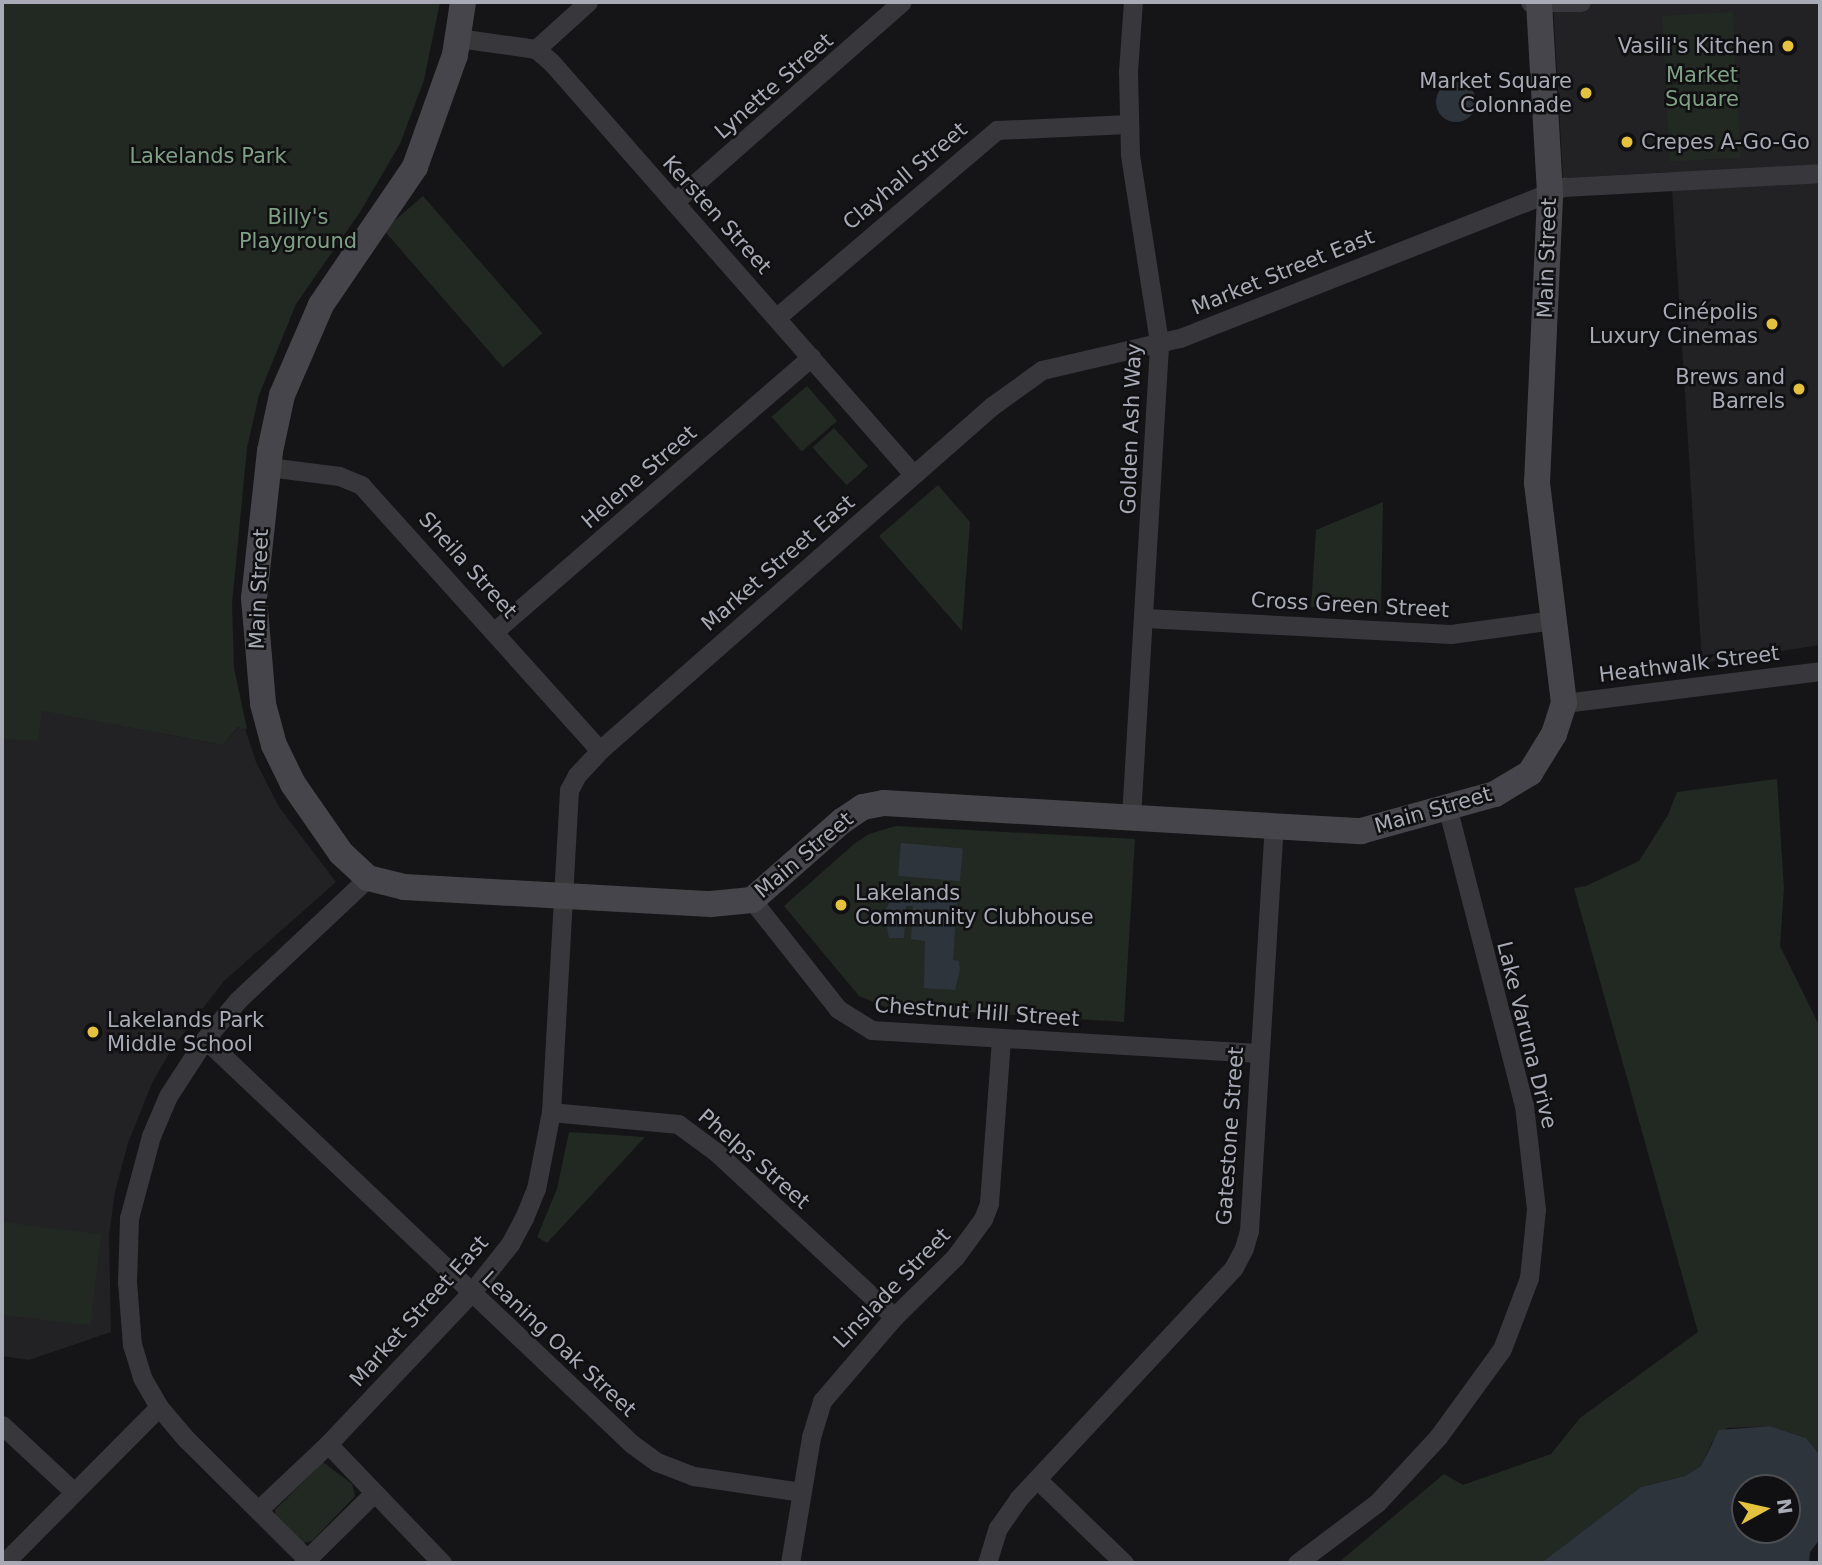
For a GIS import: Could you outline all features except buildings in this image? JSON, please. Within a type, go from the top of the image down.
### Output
[{"type":"street","name":"Main Street","points":[[463,2],[458,38],[435,120],[415,167],[321,305],[294,359],[276,418],[254,597],[263,705],[274,745],[293,784],[334,844],[368,878],[404,887],[711,904],[752,900],[863,807],[884,803],[1361,831],[1495,794],[1530,773],[1554,734],[1564,703],[1537,483],[1550,193],[1536,3]]},
{"type":"street","points":[[458,38],[536,49],[588,2]]},
{"type":"street","name":"Lynette Street","points":[[674,202],[902,2]]},
{"type":"street","name":"Golden Ash Way","points":[[1131,817],[1145,618],[1159,341],[1136,206],[1128,124],[1133,2]]},
{"type":"street","points":[[1536,3],[1581,2]]},
{"type":"street","name":"Kersten Street","points":[[536,49],[777,317],[913,474]]},
{"type":"street","name":"Clayhall Street","points":[[777,317],[997,130],[1128,124]]},
{"type":"street","name":"Market Street East","points":[[258,1510],[328,1444],[471,1293],[510,1244],[524,1218],[536,1189],[551,1112],[569,790],[600,750],[913,474],[1024,379],[1063,363],[1180,338],[1564,187],[1820,173]]},
{"type":"street","name":"Helene Street","points":[[496,630],[811,357]]},
{"type":"street","name":"Sheila Street","points":[[268,467],[339,476],[361,485],[496,630],[600,750]]},
{"type":"street","name":"Cross Green Street","points":[[1145,618],[1451,634],[1552,620]]},
{"type":"street","name":"Heathwalk Street","points":[[1564,703],[1820,671]]},
{"type":"street","name":"Lake Varuna Drive","points":[[1297,1563],[1401,1482],[1448,1426],[1502,1349],[1529,1278],[1536,1209],[1524,1106],[1448,809]]},
{"type":"street","name":"Gatestone Street","points":[[987,1563],[998,1528],[1038,1480],[1234,1267],[1249,1231],[1274,827]]},
{"type":"street","points":[[368,878],[238,1000],[205,1039],[168,1096],[155,1126],[129,1218],[127,1282],[132,1345],[159,1407],[305,1561],[374,1493]]},
{"type":"street","name":"Chestnut Hill Street","points":[[752,900],[838,1009],[856,1024],[886,1031],[1258,1053]]},
{"type":"street","name":"Linslade Street","points":[[790,1563],[801,1492],[822,1401],[894,1317],[955,1257],[983,1219],[989,1203],[1001,1038]]},
{"type":"street","name":"Leaning Oak Street","points":[[205,1039],[632,1444],[657,1462],[694,1476],[801,1492]]},
{"type":"street","name":"Phelps Street","points":[[551,1112],[678,1124],[716,1152],[894,1317]]},
{"type":"street","points":[[4,1563],[72,1490],[159,1407]]},
{"type":"street","points":[[2,1424],[72,1490]]},
{"type":"street","points":[[328,1444],[442,1563]]},
{"type":"street","points":[[1038,1480],[1124,1563]]},
{"type":"shaded area","points":[[1553,2],[1820,2],[1820,645],[1702,663],[1671,172],[1563,178]]},
{"type":"shaded area","points":[[1456,82],[1470,88],[1476,102],[1470,116],[1456,122],[1442,116],[1436,102],[1442,88]]},
{"type":"shaded area","name":"Lakelands Park Middle School","points":[[2,703],[223,745],[243,722],[256,762],[279,807],[336,882],[224,981],[173,1047],[152,1083],[128,1143],[115,1192],[109,1235],[111,1332],[29,1360],[2,1356]]},
{"type":"shaded area","points":[[901,843],[963,848],[960,881],[898,876]]},
{"type":"shaded area","points":[[893,895],[957,900],[953,960],[959,961],[960,970],[955,990],[924,988],[925,941],[911,939],[913,906],[906,906],[904,938],[889,938],[884,913]]},
{"type":"shaded area","points":[[1770,1426],[1806,1438],[1820,1455],[1820,1539],[1810,1552],[1809,1563],[1541,1563],[1641,1487],[1685,1476],[1701,1466],[1719,1430]]},
{"type":"green space","name":"Lakelands Park","points":[[2,2],[440,2],[424,80],[400,144],[360,212],[296,304],[259,395],[247,448],[232,604],[234,668],[247,729],[238,727],[223,745],[42,711],[38,741],[2,739]]},
{"type":"green space","name":"Market Square","points":[[1733,12],[1741,158],[1670,162],[1662,16]]},
{"type":"green space","points":[[423,196],[542,333],[503,367],[384,230]]},
{"type":"green space","points":[[807,386],[837,421],[802,452],[772,417]]},
{"type":"green space","points":[[834,428],[868,466],[847,485],[812,447]]},
{"type":"green space","points":[[938,485],[970,522],[962,631],[879,536]]},
{"type":"green space","points":[[1383,502],[1381,611],[1311,607],[1316,530]]},
{"type":"green space","points":[[1777,779],[1784,888],[1780,946],[1820,1027],[1820,1455],[1806,1438],[1770,1426],[1727,1428],[1712,1442],[1701,1466],[1685,1476],[1641,1487],[1541,1563],[1338,1563],[1444,1474],[1463,1485],[1551,1454],[1580,1418],[1698,1332],[1574,888],[1586,886],[1639,861],[1668,815],[1677,792]]},
{"type":"green space","points":[[896,826],[1135,839],[1124,1022],[886,1007],[859,996],[784,906],[854,844],[869,834]]},
{"type":"green space","points":[[569,1132],[645,1137],[547,1243],[537,1237],[557,1189]]},
{"type":"green space","points":[[2,1222],[101,1234],[90,1326],[2,1315]]},
{"type":"green space","points":[[323,1462],[352,1484],[355,1496],[312,1541],[303,1543],[275,1516],[275,1510]]},
{"type":"place","name":"Vasili's Kitchen","points":[[1788,46]]},
{"type":"place","name":"Market Square Colonnade","points":[[1586,93]]},
{"type":"place","name":"Crepes A-Go-Go","points":[[1627,142]]},
{"type":"place","name":"Cinépolis Luxury Cinemas","points":[[1772,324]]},
{"type":"place","name":"Brews and Barrels","points":[[1799,389]]},
{"type":"place","name":"Lakelands Community Clubhouse","points":[[841,905]]},
{"type":"place","name":"Lakelands Park Middle School","points":[[93,1032]]},
{"type":"park label","name":"Billy's Playground","points":[[298,229]]}]
